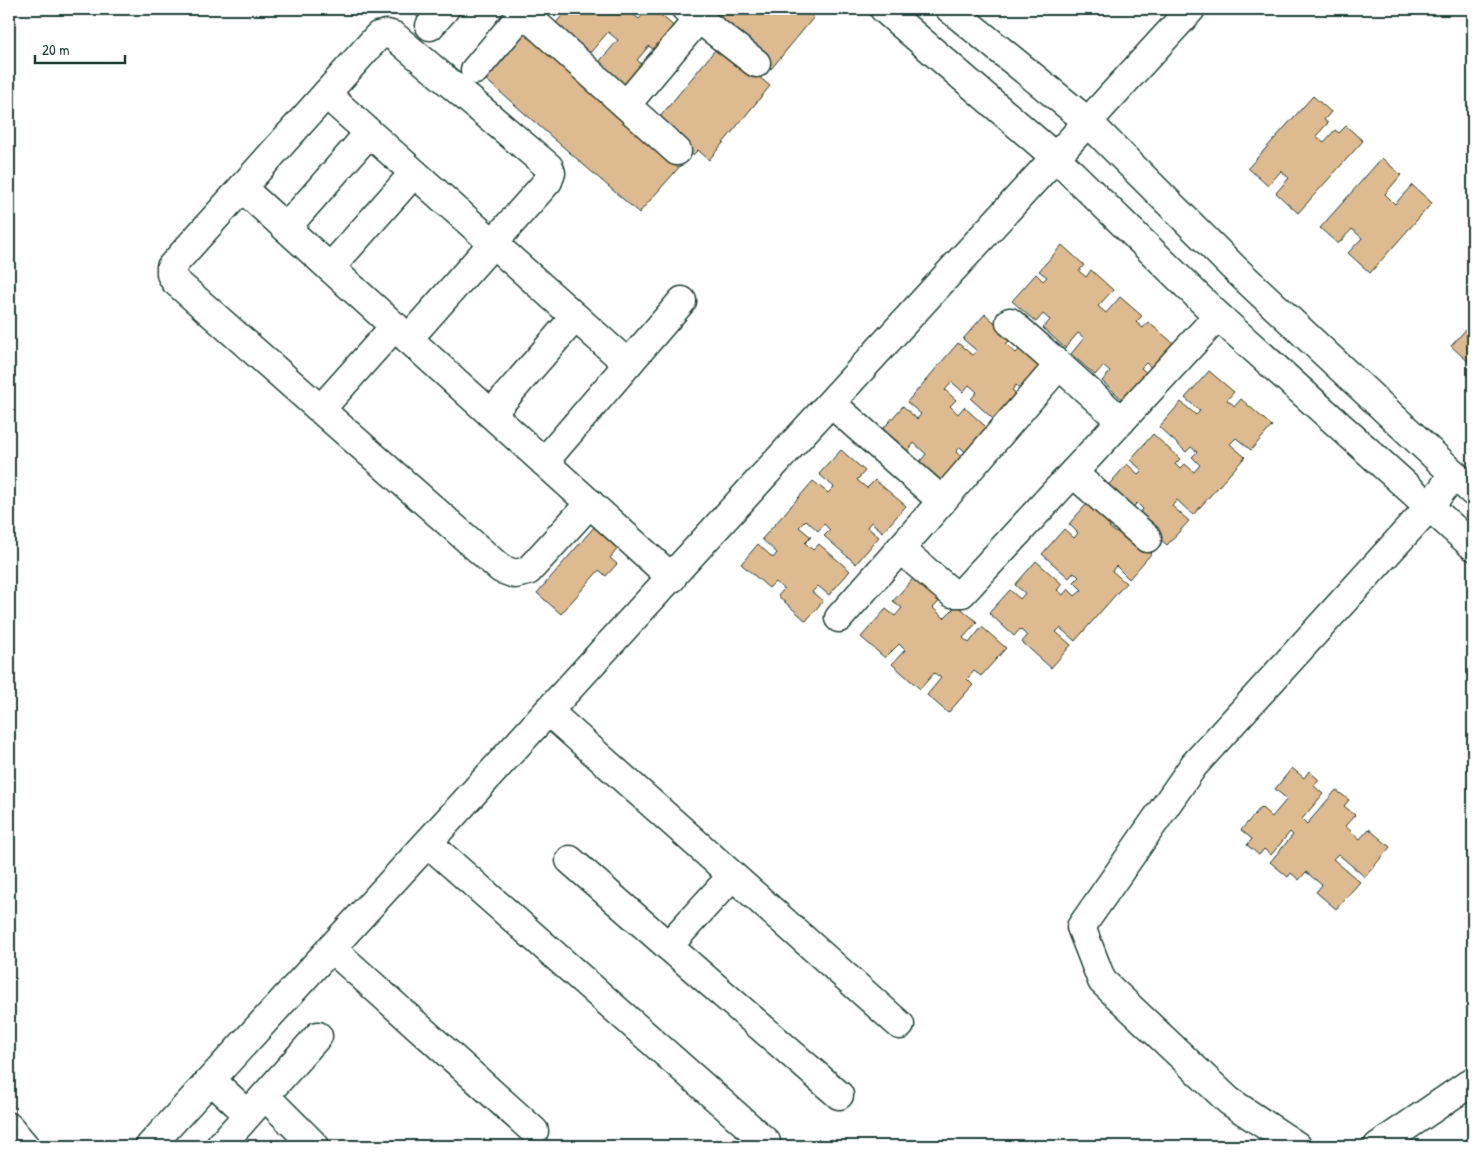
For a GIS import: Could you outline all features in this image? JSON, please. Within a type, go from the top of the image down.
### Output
[{"type":"street","points":[[884,9],[1055,158],[1218,316],[1473,546]]},
{"type":"street","points":[[950,9],[1088,122],[1233,267],[1464,483],[1430,506],[1194,765],[1081,927],[1102,981],[1228,1101],[1292,1145],[1297,1146]]},
{"type":"street","points":[[150,1146],[832,404],[1191,9]]},
{"type":"street","points":[[475,70],[521,11],[677,151]]},
{"type":"street","points":[[626,105],[693,14],[756,63]]},
{"type":"street","points":[[321,409],[493,242],[548,181],[551,173],[549,167],[394,36],[387,34],[378,36],[171,267],[171,274],[175,281],[501,569],[515,574],[528,571],[590,503]]},
{"type":"street","points":[[326,94],[628,364]]},
{"type":"street","points":[[286,228],[369,133]]},
{"type":"street","points":[[330,268],[414,173]]},
{"type":"street","points":[[242,188],[672,578]]},
{"type":"street","points":[[544,462],[682,301]]},
{"type":"street","points":[[900,550],[952,593],[962,593],[1218,316]]},
{"type":"street","points":[[491,414],[575,317]]},
{"type":"street","points":[[1010,322],[1121,421]]},
{"type":"street","points":[[839,618],[1059,366]]},
{"type":"street","points":[[832,404],[942,500]]},
{"type":"street","points":[[1072,473],[1146,538]]},
{"type":"street","points":[[548,711],[900,1025]]},
{"type":"street","points":[[428,843],[766,1142]]},
{"type":"street","points":[[570,860],[839,1095]]},
{"type":"street","points":[[668,946],[732,876]]},
{"type":"street","points":[[331,948],[534,1131]]},
{"type":"street","points":[[242,1127],[318,1036]]},
{"type":"street","points":[[211,1080],[242,1127],[314,1146]]},
{"type":"street","points":[[1378,1146],[1473,1081]]},
{"type":"street","points":[[9,1127],[25,1146]]},
{"type":"building","points":[[409,9],[431,9],[421,20]]},
{"type":"building","points":[[536,9],[555,9],[547,18]]},
{"type":"building","points":[[568,9],[633,9],[630,12],[639,19],[648,9],[653,13],[655,10],[677,29],[659,54],[649,46],[637,60],[646,68],[628,87],[599,62],[618,40],[608,32],[589,54],[554,25]]},
{"type":"building","points":[[698,9],[804,9],[814,17],[771,69]]},
{"type":"building","points":[[526,29],[682,164],[639,213],[484,78]]},
{"type":"building","points":[[720,44],[770,86],[709,160],[698,150],[693,155],[671,137],[659,118]]},
{"type":"building","points":[[1313,96],[1331,112],[1324,120],[1328,123],[1316,136],[1324,142],[1335,130],[1339,133],[1346,126],[1363,141],[1298,213],[1276,193],[1289,178],[1281,171],[1268,186],[1248,168]]},
{"type":"building","points":[[1382,158],[1401,175],[1385,194],[1395,204],[1412,185],[1432,203],[1370,273],[1348,253],[1362,238],[1352,229],[1338,244],[1320,228]]},
{"type":"building","points":[[1062,245],[1084,265],[1079,271],[1086,277],[1091,270],[1113,290],[1098,306],[1106,313],[1120,297],[1142,316],[1136,322],[1143,328],[1148,322],[1178,347],[1156,372],[1146,363],[1141,368],[1151,377],[1127,404],[1102,381],[1110,372],[1103,366],[1095,375],[1071,354],[1084,338],[1078,333],[1065,348],[1043,328],[1050,320],[1043,314],[1036,322],[1012,301],[1036,274],[1043,281],[1047,277],[1039,271]]},
{"type":"building","points":[[985,314],[1012,338],[1006,344],[1016,353],[1022,347],[1049,371],[1028,395],[1016,385],[1012,390],[1024,400],[1001,426],[971,399],[977,392],[969,385],[963,392],[952,382],[945,390],[956,400],[950,406],[958,414],[964,407],[994,434],[972,458],[960,447],[956,452],[968,463],[946,488],[918,464],[926,454],[914,443],[906,453],[881,431],[903,406],[917,419],[921,414],[907,402],[958,343],[972,355],[977,351],[963,339]]},
{"type":"building","points":[[1471,324],[1473,327],[1473,366],[1451,346]]},
{"type":"building","points":[[1209,371],[1234,392],[1227,400],[1235,406],[1241,399],[1272,426],[1251,450],[1236,438],[1230,444],[1245,457],[1193,515],[1177,500],[1172,506],[1189,521],[1167,545],[1136,518],[1143,509],[1137,503],[1129,512],[1104,490],[1127,464],[1138,474],[1142,470],[1130,460],[1153,434],[1180,459],[1175,464],[1180,469],[1185,464],[1194,472],[1200,465],[1192,457],[1197,452],[1191,447],[1186,452],[1159,427],[1181,402],[1196,415],[1200,411],[1185,398]]},
{"type":"building","points":[[841,450],[865,471],[857,480],[867,488],[875,480],[906,506],[883,532],[871,522],[867,527],[879,537],[856,564],[824,536],[830,530],[824,524],[818,531],[806,520],[799,527],[811,537],[805,543],[813,550],[819,544],[850,571],[829,595],[818,586],[812,592],[823,601],[806,621],[778,596],[784,589],[775,582],[769,588],[741,564],[758,544],[773,558],[777,553],[762,539],[813,481],[828,493],[834,487],[819,474]]},
{"type":"building","points":[[1091,499],[1115,520],[1109,527],[1116,533],[1122,526],[1152,553],[1129,579],[1116,566],[1112,571],[1126,583],[1075,641],[1060,628],[1056,632],[1071,645],[1051,668],[1022,642],[1027,636],[1020,629],[1014,636],[989,613],[1010,590],[1020,599],[1025,593],[1015,585],[1036,561],[1062,584],[1057,590],[1063,595],[1068,589],[1075,596],[1082,590],[1074,582],[1079,577],[1074,572],[1069,578],[1042,554],[1064,529],[1074,538],[1078,533],[1069,524]]},
{"type":"building","points":[[595,526],[619,547],[610,558],[617,564],[606,576],[599,570],[561,614],[537,593]]},
{"type":"building","points":[[919,572],[945,595],[933,608],[944,618],[957,605],[977,622],[963,638],[969,643],[982,627],[1006,648],[981,676],[974,671],[967,679],[973,685],[948,713],[927,695],[941,678],[934,673],[920,689],[892,664],[905,650],[899,644],[885,658],[861,637],[886,609],[895,616],[902,608],[893,601]]},
{"type":"building","points":[[1292,768],[1304,778],[1309,771],[1319,780],[1314,786],[1323,794],[1302,819],[1307,824],[1336,790],[1349,800],[1344,806],[1355,815],[1345,826],[1360,839],[1369,829],[1390,847],[1365,877],[1338,854],[1333,859],[1360,882],[1336,909],[1316,892],[1322,885],[1306,872],[1299,880],[1291,873],[1288,877],[1270,862],[1293,835],[1290,832],[1271,855],[1264,849],[1259,855],[1247,845],[1252,839],[1241,830],[1261,807],[1272,817],[1287,799],[1275,789]]}]
